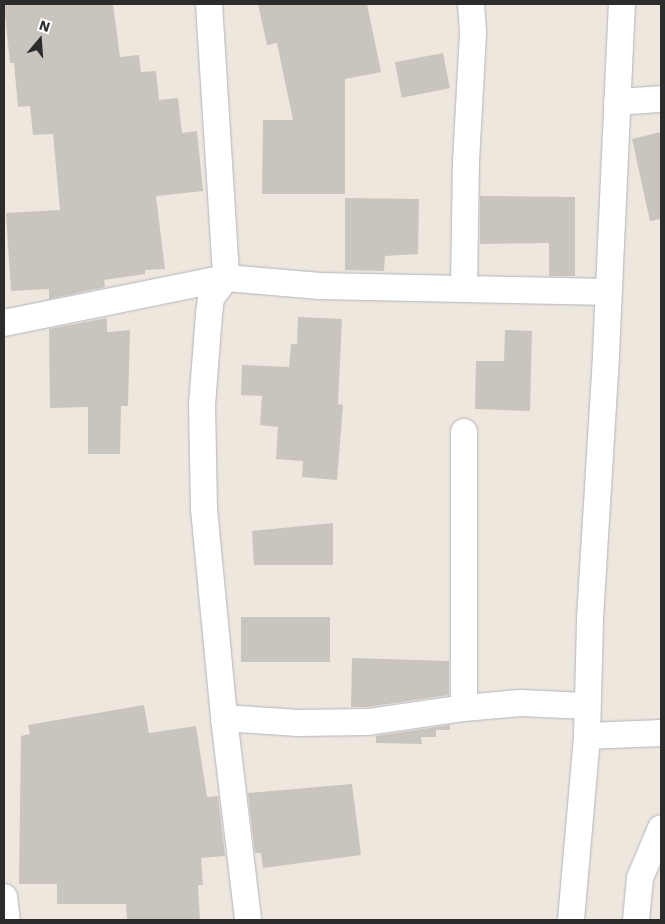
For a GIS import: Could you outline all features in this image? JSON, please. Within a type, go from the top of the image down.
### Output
[{"type":"street","points":[[210,4],[226,278],[211,298],[202,404],[204,509],[224,718],[248,920]]},
{"type":"street","points":[[464,288],[466,162],[473,32],[471,4]]},
{"type":"street","points":[[571,920],[587,736],[590,618],[622,4]]},
{"type":"street","points":[[617,102],[661,99]]},
{"type":"street","points":[[4,323],[226,278],[320,286],[608,292]]},
{"type":"street","points":[[464,432],[464,708]]},
{"type":"street","points":[[224,718],[298,723],[368,722],[464,708],[520,703],[587,706]]},
{"type":"street","points":[[587,736],[661,733]]},
{"type":"street","points":[[636,920],[640,878],[661,828]]},
{"type":"street","points":[[4,897],[7,920]]},
{"type":"building","points":[[4,4],[113,4],[120,57],[139,55],[141,72],[156,71],[159,100],[178,98],[182,133],[197,131],[203,191],[156,196],[165,269],[145,270],[145,274],[104,280],[105,287],[49,299],[49,289],[11,291],[6,213],[60,210],[53,134],[33,135],[30,106],[18,107],[14,63],[10,63]]},
{"type":"building","points":[[258,4],[367,4],[381,72],[345,79],[345,194],[262,194],[263,120],[293,120],[277,43],[267,45]]},
{"type":"building","points":[[443,53],[450,88],[402,98],[395,62]]},
{"type":"building","points":[[661,132],[661,219],[650,221],[632,139]]},
{"type":"building","points":[[480,196],[575,197],[575,276],[549,276],[549,243],[480,244]]},
{"type":"building","points":[[345,198],[419,199],[418,254],[385,256],[384,271],[345,270]]},
{"type":"building","points":[[298,317],[342,319],[338,404],[343,405],[337,480],[302,477],[303,461],[276,459],[278,427],[260,425],[262,396],[241,395],[242,365],[289,367],[291,344],[297,344]]},
{"type":"building","points":[[107,318],[107,332],[130,330],[128,406],[121,406],[120,454],[88,454],[88,407],[50,408],[49,329]]},
{"type":"building","points":[[505,330],[532,331],[530,411],[475,409],[476,361],[504,361]]},
{"type":"building","points":[[333,523],[333,565],[254,565],[252,531]]},
{"type":"building","points":[[241,617],[330,617],[330,662],[241,662]]},
{"type":"building","points":[[352,658],[449,661],[449,695],[367,707],[351,707]]},
{"type":"building","points":[[144,705],[149,733],[196,726],[207,797],[218,796],[225,856],[201,858],[203,885],[198,885],[200,920],[127,920],[126,904],[57,904],[57,884],[19,884],[21,736],[30,734],[28,725]]},
{"type":"building","points":[[450,725],[450,730],[436,730],[436,737],[421,737],[422,744],[376,743],[376,736]]},
{"type":"building","points":[[352,784],[361,855],[263,868],[261,853],[255,853],[248,793]]}]
